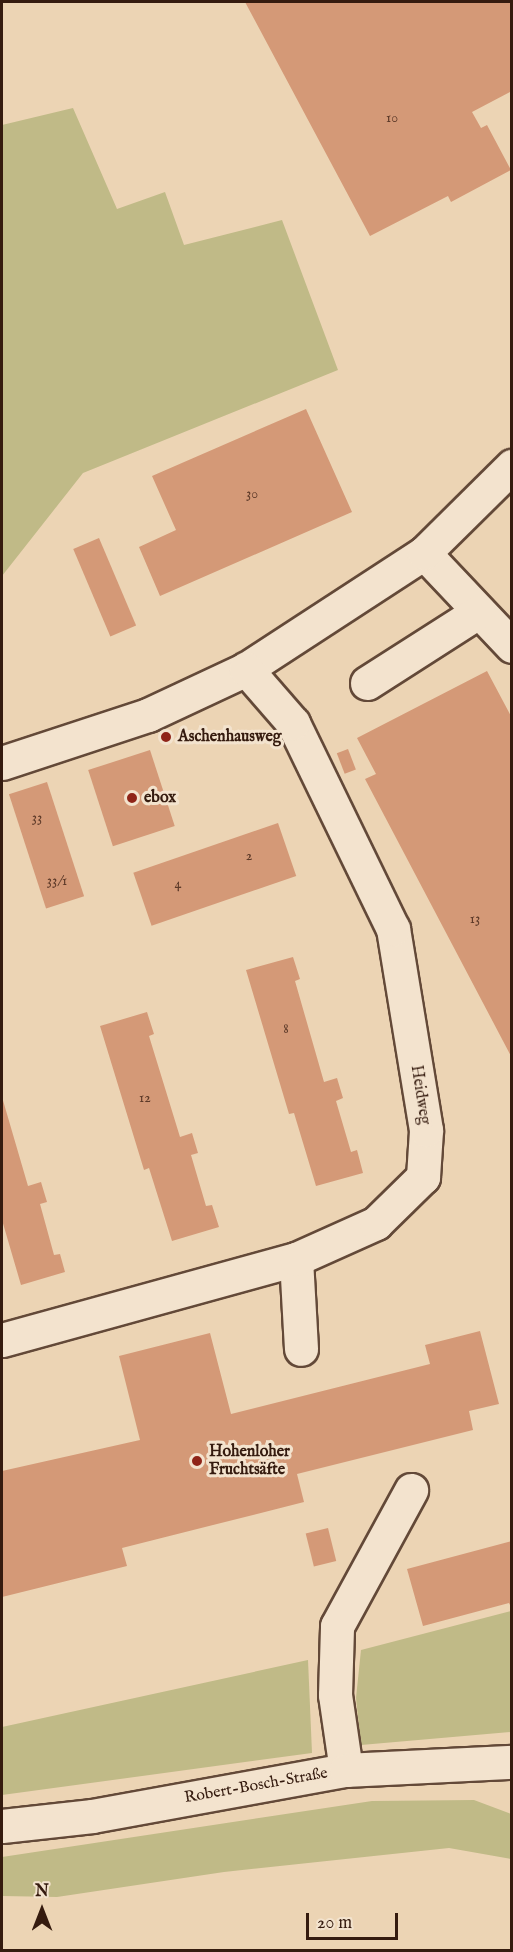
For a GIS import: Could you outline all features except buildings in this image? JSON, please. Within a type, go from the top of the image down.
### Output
[{"type":"street","points":[[2,763],[148,715],[246,669],[424,553],[512,466]]},
{"type":"street","points":[[424,553],[512,646]]},
{"type":"street","points":[[367,683],[478,612]]},
{"type":"street","name":"Heidweg","points":[[2,1340],[296,1259],[376,1223],[423,1177],[426,1130],[393,929],[293,723],[246,669]]},
{"type":"street","points":[[296,1259],[301,1349]]},
{"type":"street","points":[[346,1770],[334,1695],[337,1626],[411,1490]]},
{"type":"street","name":"Robert-Bosch-Straße","points":[[2,1826],[92,1816],[346,1770],[512,1762]]},
{"type":"shaded area","points":[[73,108],[117,209],[165,192],[184,245],[282,220],[338,370],[83,473],[2,576],[2,125]]},
{"type":"shaded area","points":[[511,1611],[511,1732],[361,1745],[356,1698],[361,1650]]},
{"type":"shaded area","points":[[308,1660],[312,1753],[2,1795],[2,1727]]},
{"type":"shaded area","points":[[474,1800],[511,1814],[511,1859],[449,1848],[224,1872],[57,1897],[2,1896],[2,1857],[372,1801]]},
{"type":"place","name":"Aschenhausweg","points":[[166,737]]},
{"type":"place","name":"ebox","points":[[132,798]]},
{"type":"place","name":"Hohenloher Fruchtsäfte","points":[[197,1461]]}]
